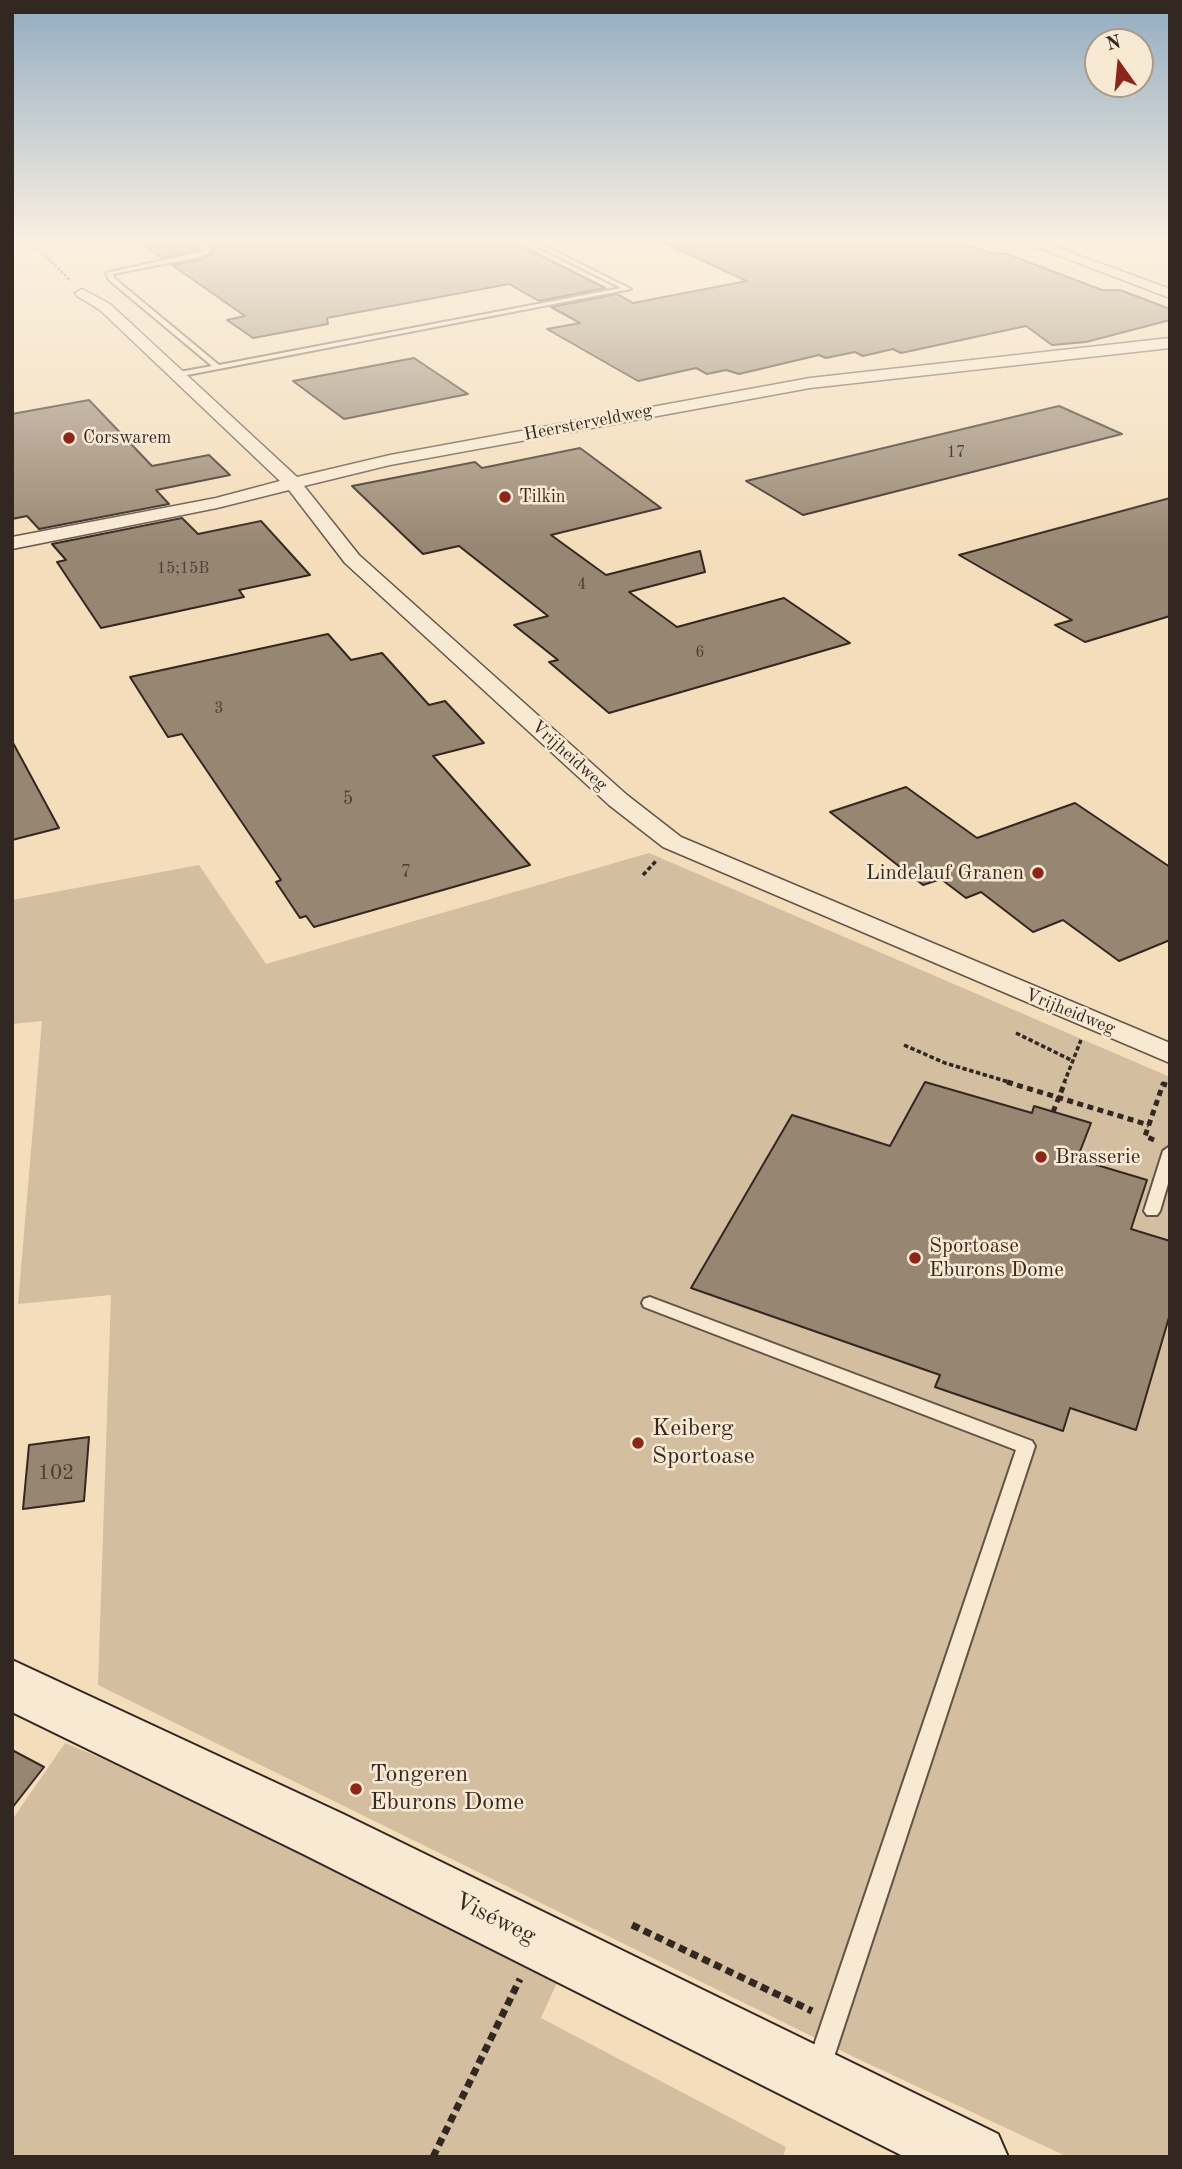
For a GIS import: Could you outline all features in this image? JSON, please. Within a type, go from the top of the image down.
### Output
[{"type":"main road","name":"Viséweg","points":[[12,1685],[544,1943],[825,2050],[975,2157]]},
{"type":"street","name":"Vrijheidweg","points":[[144,344],[293,482],[352,559],[618,800],[672,842],[1170,1054]]},
{"type":"street","name":"Heersterveldweg","points":[[12,543],[217,503],[390,460],[736,395],[879,374],[1159,344]]},
{"type":"lane","points":[[190,344],[217,367]]},
{"type":"lane","points":[[177,375],[337,344]]},
{"type":"lane","points":[[1152,1211],[1165,1146]]},
{"type":"lane","points":[[650,1303],[1026,1446],[825,2050]]},
{"type":"path","points":[[1054,1112],[1090,1020]]},
{"type":"path","points":[[1016,1033],[1073,1061]]},
{"type":"path","points":[[904,1045],[945,1063],[1149,1125]]},
{"type":"path","points":[[1165,1146],[1145,1136],[1163,1084],[1170,1086]]},
{"type":"path","points":[[632,1925],[825,2050]]},
{"type":"path","points":[[433,2157],[518,1983],[544,1943]]},
{"type":"shaded area","name":"Keiberg Sportoase","points":[[649,853],[1170,1077],[1170,2157],[1068,2157],[854,2057],[98,1685],[111,1295],[18,1304],[42,1021],[12,1024],[12,900],[199,865],[266,964]]},
{"type":"shaded area","points":[[65,1743],[99,1757],[558,1980],[541,2018],[786,2147],[783,2157],[12,2157],[12,1820]]},
{"type":"building","points":[[574,344],[942,344],[901,353],[893,349],[863,356],[855,352],[826,358],[819,355],[739,374],[726,370],[707,374],[696,368],[638,381]]},
{"type":"building","points":[[414,358],[468,394],[344,419],[293,381]]},
{"type":"building","name":"Corswarem","points":[[89,400],[152,466],[209,455],[230,475],[156,490],[169,504],[39,529],[27,516],[12,519],[12,414]]},
{"type":"building","points":[[1059,406],[1122,434],[803,515],[746,481]]},
{"type":"building","points":[[580,448],[661,508],[551,535],[606,575],[700,551],[705,572],[629,592],[677,627],[784,598],[850,643],[609,713],[549,662],[558,660],[514,625],[548,616],[459,546],[423,554],[352,486],[475,462],[482,468]]},
{"type":"building","points":[[1170,498],[1170,616],[1085,642],[1055,625],[1072,620],[959,555]]},
{"type":"building","points":[[182,518],[198,534],[261,521],[310,575],[239,590],[244,597],[101,628],[57,562],[66,560],[52,544]]},
{"type":"building","points":[[328,634],[351,660],[382,653],[429,705],[445,701],[484,743],[433,756],[530,865],[314,927],[306,916],[300,918],[276,882],[281,880],[182,734],[168,737],[130,677]]},
{"type":"building","points":[[12,741],[59,828],[12,840]]},
{"type":"building","name":"Lindelauf Granen","points":[[906,787],[977,838],[1075,803],[1170,867],[1170,940],[1119,961],[1063,920],[1033,932],[981,892],[966,898],[941,879],[923,885],[830,812]]},
{"type":"building","name":"Sportoase Eburons Dome","points":[[925,1082],[1032,1113],[1034,1106],[1091,1123],[1077,1159],[1147,1180],[1131,1229],[1170,1241],[1170,1314],[1136,1430],[1070,1408],[1063,1431],[935,1387],[940,1375],[691,1288],[792,1115],[890,1146]]},
{"type":"building","points":[[89,1437],[84,1501],[23,1509],[29,1445]]},
{"type":"building","points":[[12,1750],[44,1767],[12,1808]]},
{"type":"place","name":"Corswarem","points":[[69,438]]},
{"type":"place","name":"Tilkin","points":[[505,497]]},
{"type":"place","name":"Lindelauf Granen","points":[[1038,873]]},
{"type":"place","name":"Brasserie","points":[[1041,1157]]},
{"type":"place","name":"Sportoase Eburons Dome","points":[[915,1258]]},
{"type":"place","name":"Keiberg Sportoase","points":[[638,1443]]},
{"type":"place","name":"Tongeren Eburons Dome","points":[[356,1789]]}]
